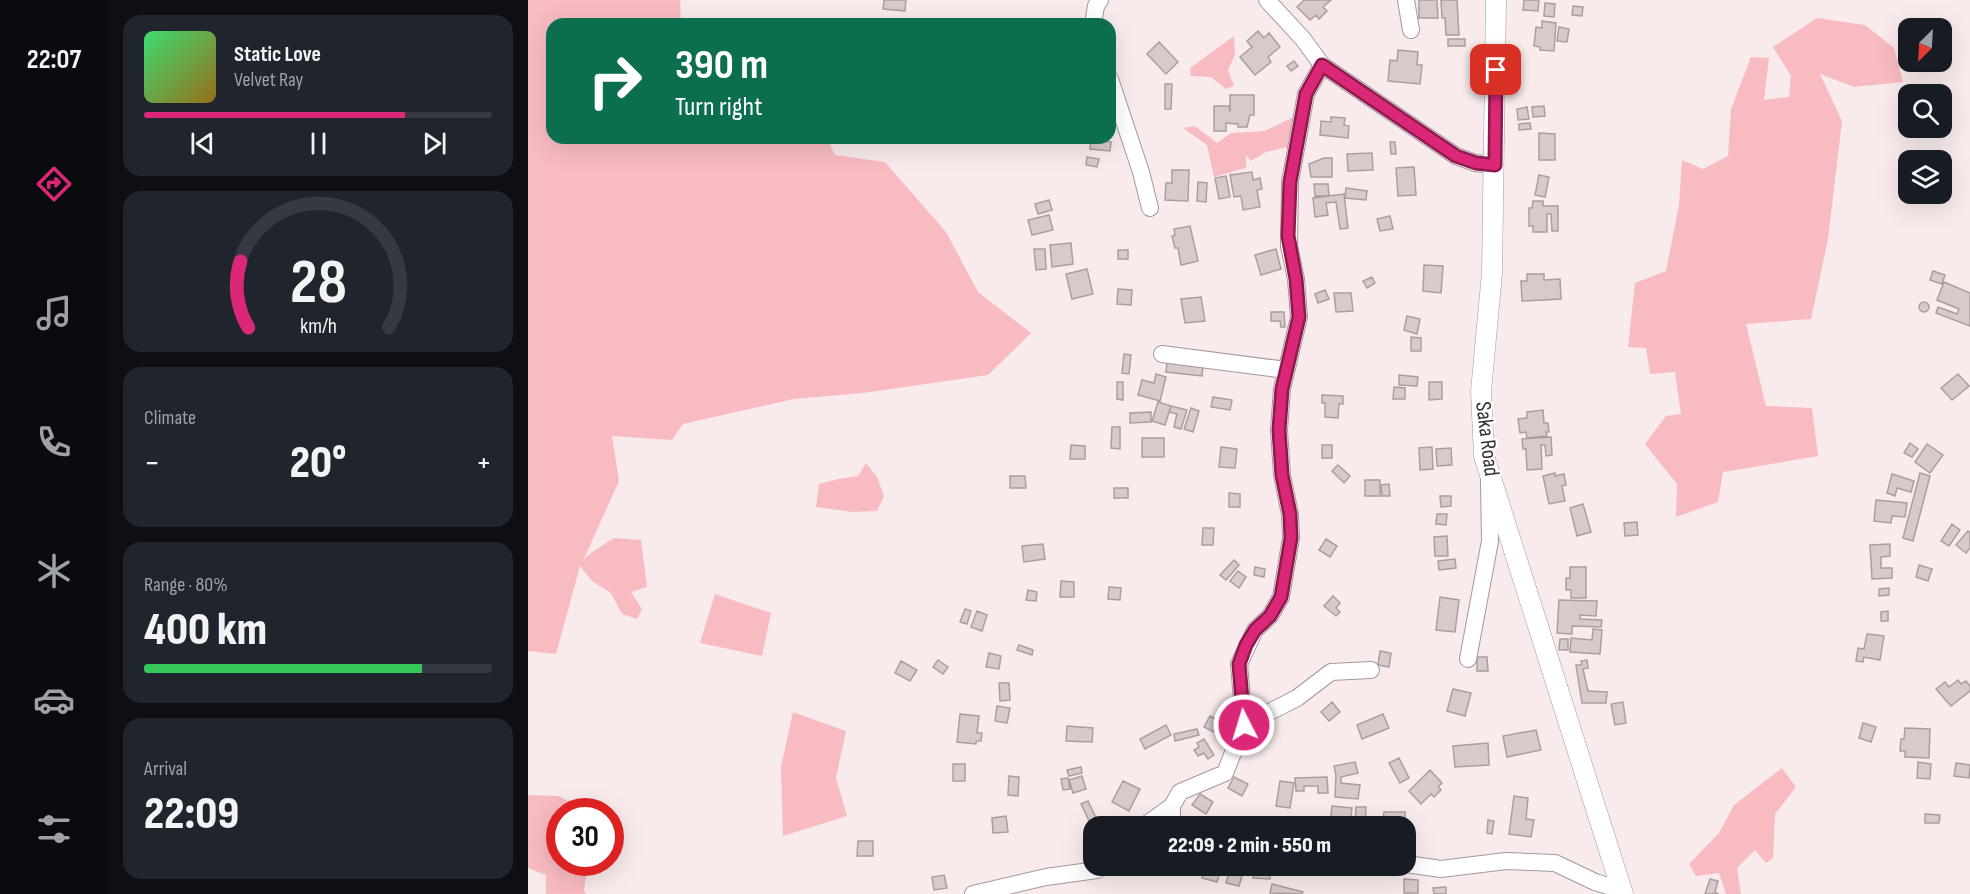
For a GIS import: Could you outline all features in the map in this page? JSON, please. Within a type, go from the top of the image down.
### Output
[{"type":"main road","name":"Saka Road","points":[[1496,0],[1492,273],[1481,391],[1484,456],[1622,892]]},
{"type":"street","points":[[1093,18],[1100,0]]},
{"type":"street","points":[[1268,0],[1303,39],[1322,65],[1456,156],[1476,163],[1495,165]]},
{"type":"street","points":[[1406,0],[1411,30]]},
{"type":"street","points":[[1158,816],[1172,806],[1180,792],[1225,773],[1244,725],[1239,664],[1255,630],[1270,616],[1281,597],[1291,538],[1290,514],[1279,453],[1279,407],[1299,317],[1296,279],[1288,236],[1290,182],[1306,94],[1322,65]]},
{"type":"street","points":[[1116,97],[1141,172],[1150,208]]},
{"type":"street","points":[[1162,354],[1286,370]]},
{"type":"street","points":[[1468,659],[1490,541],[1490,477]]},
{"type":"street","points":[[1244,725],[1297,698],[1331,672],[1371,670]]},
{"type":"street","points":[[1172,806],[1172,816]]},
{"type":"street","points":[[1416,865],[1441,869],[1506,861],[1556,863],[1622,892]]},
{"type":"street","points":[[973,894],[1046,877],[1083,872]]},
{"type":"shaded area","points":[[528,0],[680,0],[681,18],[546,18],[546,144],[830,144],[835,155],[885,162],[946,232],[978,292],[1031,333],[988,375],[863,393],[794,399],[683,424],[672,440],[612,436],[619,481],[583,561],[588,555],[614,538],[641,540],[647,587],[631,592],[642,609],[637,619],[622,614],[611,593],[592,581],[580,566],[556,654],[528,651]]},
{"type":"shaded area","points":[[1817,18],[1865,25],[1894,48],[1898,72],[1900,72],[1903,82],[1854,87],[1820,74],[1842,121],[1828,239],[1811,319],[1746,324],[1766,406],[1812,408],[1818,456],[1723,472],[1718,502],[1676,517],[1677,484],[1645,444],[1666,416],[1681,414],[1675,372],[1650,374],[1646,348],[1628,347],[1635,283],[1666,271],[1679,205],[1682,160],[1703,169],[1728,156],[1731,109],[1751,57],[1769,58],[1764,100],[1789,97],[1791,76],[1773,47]]},
{"type":"shaded area","points":[[1234,36],[1235,55],[1228,70],[1234,86],[1226,89],[1211,77],[1191,76],[1190,68]]},
{"type":"shaded area","points":[[1300,114],[1293,146],[1266,152],[1251,161],[1246,155],[1246,168],[1214,177],[1207,145],[1183,128],[1195,126],[1217,143],[1231,133],[1265,131]]},
{"type":"shaded area","points":[[866,463],[877,477],[884,496],[877,511],[853,512],[816,507],[819,484],[858,476]]},
{"type":"shaded area","points":[[715,594],[771,613],[762,656],[700,643]]},
{"type":"shaded area","points":[[793,712],[846,731],[836,778],[847,816],[783,836],[781,767]]},
{"type":"shaded area","points":[[1782,768],[1796,787],[1775,814],[1773,858],[1766,863],[1755,850],[1737,868],[1741,894],[1726,894],[1719,873],[1696,876],[1689,864],[1719,833],[1734,805]]},
{"type":"shaded area","points":[[528,795],[559,796],[562,798],[546,798],[546,875],[528,868]]},
{"type":"shaded area","points":[[546,876],[586,876],[584,891],[586,894],[546,894]]},
{"type":"building","points":[[884,0],[906,0],[905,11],[883,9]]},
{"type":"building","points":[[1304,0],[1331,0],[1323,7],[1327,11],[1319,19],[1316,15],[1310,20],[1297,7]]},
{"type":"building","points":[[1419,0],[1437,0],[1438,18],[1419,18]]},
{"type":"building","points":[[1441,0],[1457,0],[1459,35],[1446,35]]},
{"type":"building","points":[[1524,0],[1539,0],[1538,11],[1523,10]]},
{"type":"building","points":[[1545,3],[1555,4],[1554,17],[1544,16]]},
{"type":"building","points":[[1573,6],[1583,7],[1582,16],[1572,15]]},
{"type":"building","points":[[1542,21],[1556,23],[1554,51],[1540,50],[1540,47],[1534,46],[1536,27],[1542,28]]},
{"type":"building","points":[[1559,27],[1569,29],[1567,42],[1557,41]]},
{"type":"building","points":[[1258,31],[1264,38],[1269,33],[1280,47],[1268,57],[1271,62],[1255,75],[1240,57],[1252,47],[1247,41]]},
{"type":"building","points":[[1448,39],[1465,39],[1465,46],[1448,46]]},
{"type":"building","points":[[1159,42],[1178,62],[1166,74],[1147,54]]},
{"type":"building","points":[[1398,50],[1418,52],[1417,65],[1422,65],[1420,84],[1388,81],[1390,60],[1397,61]]},
{"type":"building","points":[[1294,61],[1298,66],[1291,71],[1287,66]]},
{"type":"building","points":[[1165,84],[1172,84],[1171,109],[1165,109]]},
{"type":"building","points":[[1230,95],[1254,95],[1254,115],[1250,115],[1247,127],[1226,123],[1226,131],[1214,131],[1214,106],[1229,106],[1230,112]]},
{"type":"building","points":[[1544,106],[1545,116],[1533,117],[1532,107]]},
{"type":"building","points":[[1527,107],[1529,119],[1518,120],[1517,109]]},
{"type":"building","points":[[1331,117],[1345,118],[1344,125],[1349,126],[1348,138],[1320,135],[1321,121],[1331,122]]},
{"type":"building","points":[[1530,123],[1531,129],[1519,130],[1519,124]]},
{"type":"building","points":[[1539,133],[1555,134],[1555,160],[1539,160]]},
{"type":"building","points":[[1390,142],[1395,142],[1396,154],[1391,154]]},
{"type":"building","points":[[1090,144],[1111,144],[1110,151],[1090,149]]},
{"type":"building","points":[[1372,153],[1373,170],[1348,171],[1347,154]]},
{"type":"building","points":[[1087,157],[1099,159],[1097,167],[1086,165]]},
{"type":"building","points":[[1324,158],[1332,158],[1332,177],[1311,177],[1309,164]]},
{"type":"building","points":[[1414,167],[1416,195],[1398,196],[1396,168]]},
{"type":"building","points":[[1172,170],[1189,170],[1188,201],[1165,200],[1166,183],[1172,183]]},
{"type":"building","points":[[1252,172],[1253,180],[1260,178],[1262,189],[1257,190],[1260,207],[1243,210],[1241,196],[1234,197],[1230,175]]},
{"type":"building","points":[[1539,175],[1549,177],[1545,197],[1535,195]]},
{"type":"building","points":[[1226,176],[1230,197],[1219,199],[1215,178]]},
{"type":"building","points":[[1198,182],[1207,183],[1206,202],[1197,201]]},
{"type":"building","points":[[1314,184],[1328,184],[1329,196],[1315,196]]},
{"type":"building","points":[[1346,188],[1367,191],[1366,200],[1345,198]]},
{"type":"building","points":[[1344,194],[1348,228],[1340,229],[1336,202],[1326,203],[1328,215],[1315,217],[1313,198]]},
{"type":"building","points":[[1049,200],[1052,210],[1038,214],[1035,204]]},
{"type":"building","points":[[1533,201],[1543,201],[1543,206],[1558,206],[1558,231],[1552,231],[1551,214],[1547,214],[1547,232],[1533,232],[1533,226],[1529,226],[1529,208],[1532,208]]},
{"type":"building","points":[[1049,215],[1053,230],[1032,235],[1028,220]]},
{"type":"building","points":[[1390,216],[1393,229],[1380,231],[1377,219]]},
{"type":"building","points":[[1190,226],[1198,261],[1181,265],[1178,248],[1175,248],[1172,236],[1175,235],[1174,229]]},
{"type":"building","points":[[1071,243],[1073,264],[1052,267],[1050,245]]},
{"type":"building","points":[[1034,249],[1045,249],[1046,269],[1036,270]]},
{"type":"building","points":[[1276,249],[1281,269],[1261,275],[1255,255]]},
{"type":"building","points":[[1118,250],[1128,250],[1128,259],[1118,259]]},
{"type":"building","points":[[1424,265],[1443,266],[1441,293],[1423,291]]},
{"type":"building","points":[[1087,269],[1093,294],[1072,299],[1066,274]]},
{"type":"building","points":[[1933,271],[1945,275],[1942,284],[1930,280]]},
{"type":"building","points":[[1527,274],[1544,274],[1544,280],[1560,279],[1561,299],[1522,301],[1521,281],[1527,281]]},
{"type":"building","points":[[1372,277],[1375,283],[1367,288],[1363,281]]},
{"type":"building","points":[[1944,282],[1970,293],[1970,326],[1936,313],[1938,307],[1957,314],[1959,309],[1937,300]]},
{"type":"building","points":[[1118,289],[1132,290],[1131,305],[1117,304]]},
{"type":"building","points":[[1325,290],[1329,299],[1318,303],[1315,294]]},
{"type":"building","points":[[1334,293],[1351,293],[1353,311],[1336,312]]},
{"type":"building","points":[[1201,297],[1205,321],[1185,323],[1181,299]]},
{"type":"building","points":[[1924,302],[1929,307],[1924,312],[1919,307]]},
{"type":"building","points":[[1271,312],[1284,312],[1285,327],[1281,327],[1280,321],[1271,321]]},
{"type":"building","points":[[1407,316],[1420,319],[1417,334],[1404,330]]},
{"type":"building","points":[[1411,337],[1421,338],[1421,351],[1411,351]]},
{"type":"building","points":[[1124,354],[1131,355],[1129,374],[1122,373]]},
{"type":"building","points":[[1167,362],[1203,366],[1202,376],[1166,372]]},
{"type":"building","points":[[1156,374],[1166,377],[1160,401],[1138,395],[1142,380],[1154,383]]},
{"type":"building","points":[[1958,374],[1969,386],[1952,400],[1941,388]]},
{"type":"building","points":[[1399,375],[1418,377],[1417,386],[1399,385]]},
{"type":"building","points":[[1117,382],[1123,382],[1123,400],[1117,399]]},
{"type":"building","points":[[1429,382],[1442,382],[1442,399],[1429,400]]},
{"type":"building","points":[[1394,387],[1405,388],[1405,399],[1393,399]]},
{"type":"building","points":[[1322,395],[1343,396],[1343,404],[1339,404],[1338,418],[1325,417],[1325,403],[1322,403]]},
{"type":"building","points":[[1213,397],[1232,400],[1230,410],[1211,407]]},
{"type":"building","points":[[1158,402],[1171,406],[1165,425],[1152,421]]},
{"type":"building","points":[[1171,406],[1187,410],[1181,429],[1174,427],[1177,414],[1169,412]]},
{"type":"building","points":[[1191,408],[1199,411],[1193,432],[1184,429]]},
{"type":"building","points":[[1543,410],[1544,423],[1548,423],[1547,436],[1527,438],[1526,432],[1520,433],[1518,419],[1527,418],[1527,412]]},
{"type":"building","points":[[1151,412],[1151,422],[1130,423],[1130,413]]},
{"type":"building","points":[[1112,427],[1120,427],[1120,449],[1111,448]]},
{"type":"building","points":[[1551,437],[1552,455],[1546,456],[1545,445],[1541,445],[1542,469],[1527,470],[1526,449],[1523,449],[1522,439]]},
{"type":"building","points":[[1142,438],[1164,438],[1164,457],[1142,457]]},
{"type":"building","points":[[1910,443],[1918,449],[1912,457],[1904,453]]},
{"type":"building","points":[[1927,444],[1943,455],[1930,473],[1915,462]]},
{"type":"building","points":[[1071,445],[1085,446],[1085,459],[1070,459]]},
{"type":"building","points":[[1322,445],[1332,445],[1332,458],[1322,458]]},
{"type":"building","points":[[1221,447],[1237,449],[1235,468],[1219,467]]},
{"type":"building","points":[[1432,447],[1433,469],[1420,470],[1419,448]]},
{"type":"building","points":[[1451,448],[1452,465],[1437,466],[1436,449]]},
{"type":"building","points":[[1338,465],[1350,476],[1344,483],[1332,471]]},
{"type":"building","points":[[1555,473],[1555,476],[1564,474],[1566,485],[1562,486],[1565,501],[1549,504],[1543,476]]},
{"type":"building","points":[[1920,473],[1930,476],[1913,541],[1903,538]]},
{"type":"building","points":[[1892,474],[1914,481],[1911,492],[1897,488],[1895,496],[1887,493]]},
{"type":"building","points":[[1010,476],[1025,476],[1026,488],[1010,488]]},
{"type":"building","points":[[1365,480],[1380,480],[1380,496],[1365,496]]},
{"type":"building","points":[[1389,484],[1390,496],[1382,496],[1381,485]]},
{"type":"building","points":[[1114,488],[1128,488],[1128,498],[1114,498]]},
{"type":"building","points":[[1229,493],[1240,494],[1240,507],[1229,507]]},
{"type":"building","points":[[1440,496],[1451,496],[1451,506],[1441,507]]},
{"type":"building","points":[[1876,500],[1907,503],[1905,517],[1892,516],[1891,523],[1874,521]]},
{"type":"building","points":[[1583,504],[1591,532],[1577,536],[1570,508]]},
{"type":"building","points":[[1437,514],[1447,514],[1446,525],[1436,524]]},
{"type":"building","points":[[1637,522],[1638,535],[1625,536],[1624,523]]},
{"type":"building","points":[[1952,524],[1960,530],[1949,546],[1941,541]]},
{"type":"building","points":[[1203,528],[1214,528],[1213,545],[1202,545]]},
{"type":"building","points":[[1968,531],[1970,532],[1970,548],[1966,553],[1956,545]]},
{"type":"building","points":[[1447,536],[1448,556],[1435,556],[1434,537]]},
{"type":"building","points":[[1326,539],[1337,546],[1330,557],[1319,550]]},
{"type":"building","points":[[1043,544],[1045,559],[1024,562],[1022,546]]},
{"type":"building","points":[[1890,544],[1890,556],[1881,557],[1881,568],[1892,568],[1892,578],[1872,579],[1870,545]]},
{"type":"building","points":[[1455,559],[1456,568],[1439,570],[1438,561]]},
{"type":"building","points":[[1234,560],[1239,565],[1226,580],[1220,575]]},
{"type":"building","points":[[1919,565],[1932,569],[1928,581],[1916,577]]},
{"type":"building","points":[[1255,567],[1265,569],[1264,577],[1254,575]]},
{"type":"building","points":[[1570,567],[1586,567],[1586,598],[1571,598],[1571,590],[1566,590],[1566,578],[1570,578]]},
{"type":"building","points":[[1238,571],[1246,577],[1239,588],[1230,581]]},
{"type":"building","points":[[1061,581],[1074,582],[1074,597],[1060,597]]},
{"type":"building","points":[[1109,587],[1121,588],[1120,600],[1108,599]]},
{"type":"building","points":[[1889,588],[1889,595],[1879,596],[1879,589]]},
{"type":"building","points":[[1028,590],[1037,592],[1036,601],[1026,600]]},
{"type":"building","points":[[1333,596],[1340,603],[1336,608],[1340,612],[1336,616],[1324,606]]},
{"type":"building","points":[[1440,597],[1459,600],[1455,632],[1436,630]]},
{"type":"building","points":[[1559,600],[1597,601],[1596,616],[1580,615],[1580,619],[1602,620],[1601,627],[1572,626],[1572,634],[1557,633]]},
{"type":"building","points":[[965,609],[971,611],[967,624],[960,622]]},
{"type":"building","points":[[977,611],[987,615],[982,631],[971,627]]},
{"type":"building","points":[[1888,611],[1888,621],[1881,621],[1881,612]]},
{"type":"building","points":[[1593,629],[1602,630],[1600,654],[1570,652],[1571,638],[1592,640]]},
{"type":"building","points":[[1867,634],[1884,636],[1880,660],[1864,657],[1863,662],[1856,661],[1858,648],[1864,649]]},
{"type":"building","points":[[1560,639],[1568,639],[1568,650],[1559,650]]},
{"type":"building","points":[[1019,645],[1033,650],[1032,655],[1017,650]]},
{"type":"building","points":[[1380,651],[1391,653],[1389,667],[1378,665]]},
{"type":"building","points":[[989,653],[1001,656],[999,669],[986,667]]},
{"type":"building","points":[[1477,657],[1487,657],[1488,671],[1477,671]]},
{"type":"building","points":[[938,660],[948,667],[943,674],[933,667]]},
{"type":"building","points":[[1587,660],[1588,668],[1583,669],[1588,691],[1607,692],[1606,703],[1582,703],[1576,665],[1582,665],[1581,661]]},
{"type":"building","points":[[901,661],[917,670],[910,681],[895,673]]},
{"type":"building","points":[[1958,680],[1961,684],[1966,681],[1970,686],[1970,691],[1951,706],[1936,689],[1945,682],[1949,687]]},
{"type":"building","points":[[999,683],[1009,683],[1010,700],[1000,701]]},
{"type":"building","points":[[1453,689],[1471,693],[1465,716],[1447,711]]},
{"type":"building","points":[[1332,702],[1340,712],[1329,721],[1321,712]]},
{"type":"building","points":[[1623,702],[1626,723],[1615,725],[1611,704]]},
{"type":"building","points":[[997,706],[1010,708],[1007,723],[995,721]]},
{"type":"building","points":[[960,714],[979,716],[977,733],[982,733],[981,741],[976,741],[976,744],[957,742]]},
{"type":"building","points":[[1383,714],[1389,728],[1362,739],[1357,725]]},
{"type":"building","points":[[1210,716],[1222,722],[1216,733],[1204,727]]},
{"type":"building","points":[[1863,723],[1876,727],[1871,742],[1859,738]]},
{"type":"building","points":[[1166,725],[1171,735],[1145,749],[1140,739]]},
{"type":"building","points":[[1067,726],[1093,728],[1092,742],[1066,741]]},
{"type":"building","points":[[1905,728],[1930,729],[1929,758],[1905,757],[1905,751],[1900,751]]},
{"type":"building","points":[[1197,729],[1199,735],[1175,741],[1174,734]]},
{"type":"building","points":[[1536,730],[1541,750],[1507,757],[1503,736]]},
{"type":"building","points":[[1204,739],[1214,755],[1208,759],[1204,753],[1198,756],[1194,750],[1199,747],[1197,743]]},
{"type":"building","points":[[1488,743],[1489,765],[1455,767],[1453,746]]},
{"type":"building","points":[[1399,758],[1409,778],[1400,783],[1389,763]]},
{"type":"building","points":[[1355,762],[1358,773],[1341,777],[1341,783],[1360,785],[1358,799],[1335,797],[1334,766]]},
{"type":"building","points":[[1918,762],[1931,764],[1930,779],[1917,778]]},
{"type":"building","points":[[1956,763],[1970,765],[1969,778],[1954,776]]},
{"type":"building","points":[[953,764],[965,764],[965,781],[953,781]]},
{"type":"building","points":[[1081,767],[1082,773],[1069,776],[1067,770]]},
{"type":"building","points":[[1430,770],[1442,783],[1438,787],[1441,790],[1434,797],[1431,794],[1421,804],[1409,791]]},
{"type":"building","points":[[1009,776],[1019,777],[1018,796],[1008,795]]},
{"type":"building","points":[[1082,776],[1086,789],[1073,793],[1069,780]]},
{"type":"building","points":[[1234,777],[1248,784],[1242,796],[1228,788]]},
{"type":"building","points":[[1327,777],[1328,793],[1318,793],[1318,786],[1304,786],[1304,791],[1296,791],[1295,778]]},
{"type":"building","points":[[1068,778],[1070,789],[1063,790],[1061,779]]},
{"type":"building","points":[[1123,781],[1140,789],[1129,811],[1112,802]]},
{"type":"building","points":[[1280,781],[1294,783],[1290,808],[1276,806]]},
{"type":"building","points":[[1200,794],[1213,802],[1206,814],[1192,805]]},
{"type":"building","points":[[1514,796],[1528,798],[1526,819],[1534,820],[1531,837],[1509,834]]},
{"type":"building","points":[[1088,801],[1095,816],[1087,816],[1081,804]]},
{"type":"building","points":[[1332,806],[1352,808],[1351,816],[1331,816]]},
{"type":"building","points":[[1356,807],[1366,807],[1366,816],[1356,816]]},
{"type":"building","points":[[1384,812],[1405,812],[1405,816],[1384,816]]},
{"type":"building","points":[[1925,814],[1940,815],[1939,823],[1925,823]]},
{"type":"building","points":[[1006,816],[1008,832],[993,833],[992,818]]},
{"type":"building","points":[[1488,820],[1494,821],[1492,834],[1487,833]]},
{"type":"building","points":[[858,841],[873,841],[873,856],[857,856]]},
{"type":"building","points":[[944,875],[947,888],[934,890],[932,877]]},
{"type":"building","points":[[1202,876],[1219,876],[1217,882],[1202,878]]},
{"type":"building","points":[[1228,876],[1242,876],[1239,886],[1226,883]]},
{"type":"building","points":[[1253,876],[1270,876],[1270,879],[1253,878]]},
{"type":"building","points":[[1404,879],[1418,880],[1418,893],[1404,893]]},
{"type":"building","points":[[1710,879],[1718,881],[1715,892],[1718,894],[1705,894]]},
{"type":"building","points":[[1272,884],[1303,892],[1302,894],[1270,893]]},
{"type":"building","points":[[1446,887],[1446,894],[1434,894],[1433,888]]},
{"type":"route","points":[[1244,725],[1239,664],[1255,630],[1270,616],[1281,597],[1291,538],[1290,514],[1279,453],[1279,407],[1299,317],[1296,279],[1289,246],[1288,212],[1290,182],[1306,94],[1322,65],[1456,156],[1465,161],[1495,165],[1496,70]]}]
